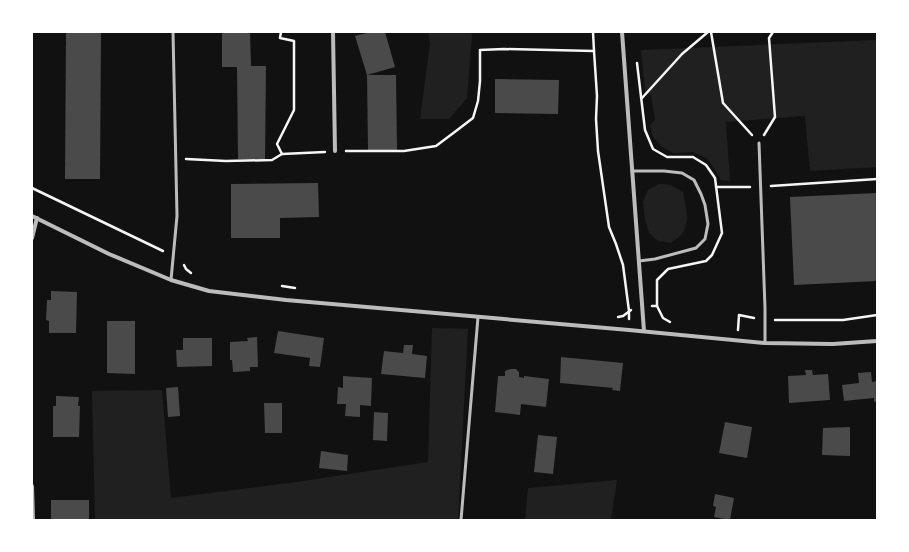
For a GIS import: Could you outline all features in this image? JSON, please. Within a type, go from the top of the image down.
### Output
[{"type":"street","points":[[333,32],[335,151]]},
{"type":"street","points":[[622,32],[641,307],[644,331]]},
{"type":"street","points":[[32,216],[109,254],[171,280],[209,291],[286,300],[765,343],[833,344],[877,341]]},
{"type":"street","points":[[32,238],[37,218]]},
{"type":"street","points":[[32,486],[33,520]]},
{"type":"lane","points":[[171,280],[177,216],[174,32]]},
{"type":"lane","points":[[759,143],[765,343]]},
{"type":"lane","points":[[632,171],[664,171],[682,173],[694,180],[703,199],[708,224],[705,239],[696,248],[655,259],[639,261]]},
{"type":"lane","points":[[461,520],[478,317]]},
{"type":"path","points":[[280,32],[280,38],[294,41],[294,110],[277,144],[282,154]]},
{"type":"path","points":[[593,32],[597,96],[596,119],[601,179],[608,227],[623,265],[629,311],[629,330]]},
{"type":"path","points":[[642,98],[682,54],[709,32],[723,103],[759,143],[775,117],[769,38],[773,32]]},
{"type":"path","points":[[176,159],[226,161],[272,160],[282,154],[335,151],[404,151],[436,146],[473,118],[478,101],[480,50],[504,49],[594,51]]},
{"type":"path","points":[[614,319],[623,316],[629,311],[641,307],[657,306],[657,280],[668,269],[706,261],[712,255],[722,233],[715,178],[706,165],[694,157],[667,156],[653,148],[645,130],[637,63]]},
{"type":"path","points":[[716,187],[877,180]]},
{"type":"path","points":[[32,188],[160,250],[181,258],[186,269],[195,275]]},
{"type":"path","points":[[277,286],[300,288]]},
{"type":"shaded area","points":[[428,32],[471,32],[472,36],[467,98],[449,119],[420,119],[430,43]]},
{"type":"shaded area","points":[[877,40],[877,167],[810,171],[805,116],[726,122],[730,181],[721,180],[708,159],[693,152],[673,153],[661,146],[653,137],[650,125],[655,120],[651,95],[645,91],[641,50]]},
{"type":"shaded area","points":[[659,184],[671,185],[683,192],[687,212],[687,223],[678,238],[671,243],[658,241],[649,233],[645,219],[643,202],[648,190]]},
{"type":"shaded area","points":[[432,328],[468,329],[458,520],[95,520],[92,391],[162,390],[171,498],[290,483],[428,462]]},
{"type":"shaded area","points":[[617,480],[611,520],[525,520],[528,488]]},
{"type":"building","points":[[66,32],[101,32],[100,179],[65,179]]},
{"type":"building","points":[[222,32],[250,32],[251,66],[266,66],[265,159],[238,159],[237,67],[222,67]]},
{"type":"building","points":[[371,32],[385,32],[395,67],[367,75],[355,36]]},
{"type":"building","points":[[367,75],[396,75],[397,150],[368,150]]},
{"type":"building","points":[[495,79],[559,80],[558,114],[495,113]]},
{"type":"building","points":[[318,183],[319,217],[280,218],[280,238],[231,238],[231,184]]},
{"type":"building","points":[[877,193],[877,281],[794,285],[790,197]]},
{"type":"building","points":[[51,291],[77,292],[76,333],[49,333],[49,321],[46,320],[47,300],[51,300]]},
{"type":"building","points":[[107,321],[135,321],[135,374],[107,373]]},
{"type":"building","points":[[278,331],[324,338],[320,367],[309,366],[310,358],[274,353]]},
{"type":"building","points":[[257,337],[258,367],[250,367],[250,371],[233,372],[232,360],[230,360],[230,342],[248,341],[247,338]]},
{"type":"building","points":[[183,338],[212,338],[212,366],[177,367],[176,350],[183,350]]},
{"type":"building","points":[[404,345],[413,345],[412,354],[427,356],[425,378],[381,374],[384,351],[403,353]]},
{"type":"building","points":[[561,357],[623,363],[620,391],[612,390],[613,388],[560,383]]},
{"type":"building","points":[[516,369],[519,372],[519,377],[524,378],[524,376],[549,379],[546,407],[521,404],[520,415],[495,412],[498,376],[505,376],[505,371]]},
{"type":"building","points":[[805,370],[812,370],[813,375],[828,374],[830,400],[789,403],[788,376],[806,375]]},
{"type":"building","points":[[871,372],[872,382],[877,381],[877,401],[874,402],[874,398],[844,401],[842,385],[859,383],[858,373]]},
{"type":"building","points":[[343,376],[372,378],[371,406],[360,405],[360,417],[345,416],[346,404],[337,404],[338,387],[343,388]]},
{"type":"building","points":[[178,387],[180,416],[168,417],[166,388]]},
{"type":"building","points":[[56,396],[79,397],[79,437],[53,437],[53,406],[56,406]]},
{"type":"building","points":[[264,403],[282,403],[282,433],[265,433]]},
{"type":"building","points":[[374,412],[388,413],[387,441],[373,440]]},
{"type":"building","points":[[725,422],[752,427],[747,458],[719,453]]},
{"type":"building","points":[[850,427],[850,456],[822,455],[823,428]]},
{"type":"building","points":[[538,435],[557,437],[553,474],[534,472]]},
{"type":"building","points":[[321,451],[348,455],[347,471],[319,468]]},
{"type":"building","points":[[715,494],[734,498],[730,520],[714,517],[716,507],[713,506]]},
{"type":"building","points":[[51,500],[89,500],[89,520],[51,520]]}]
